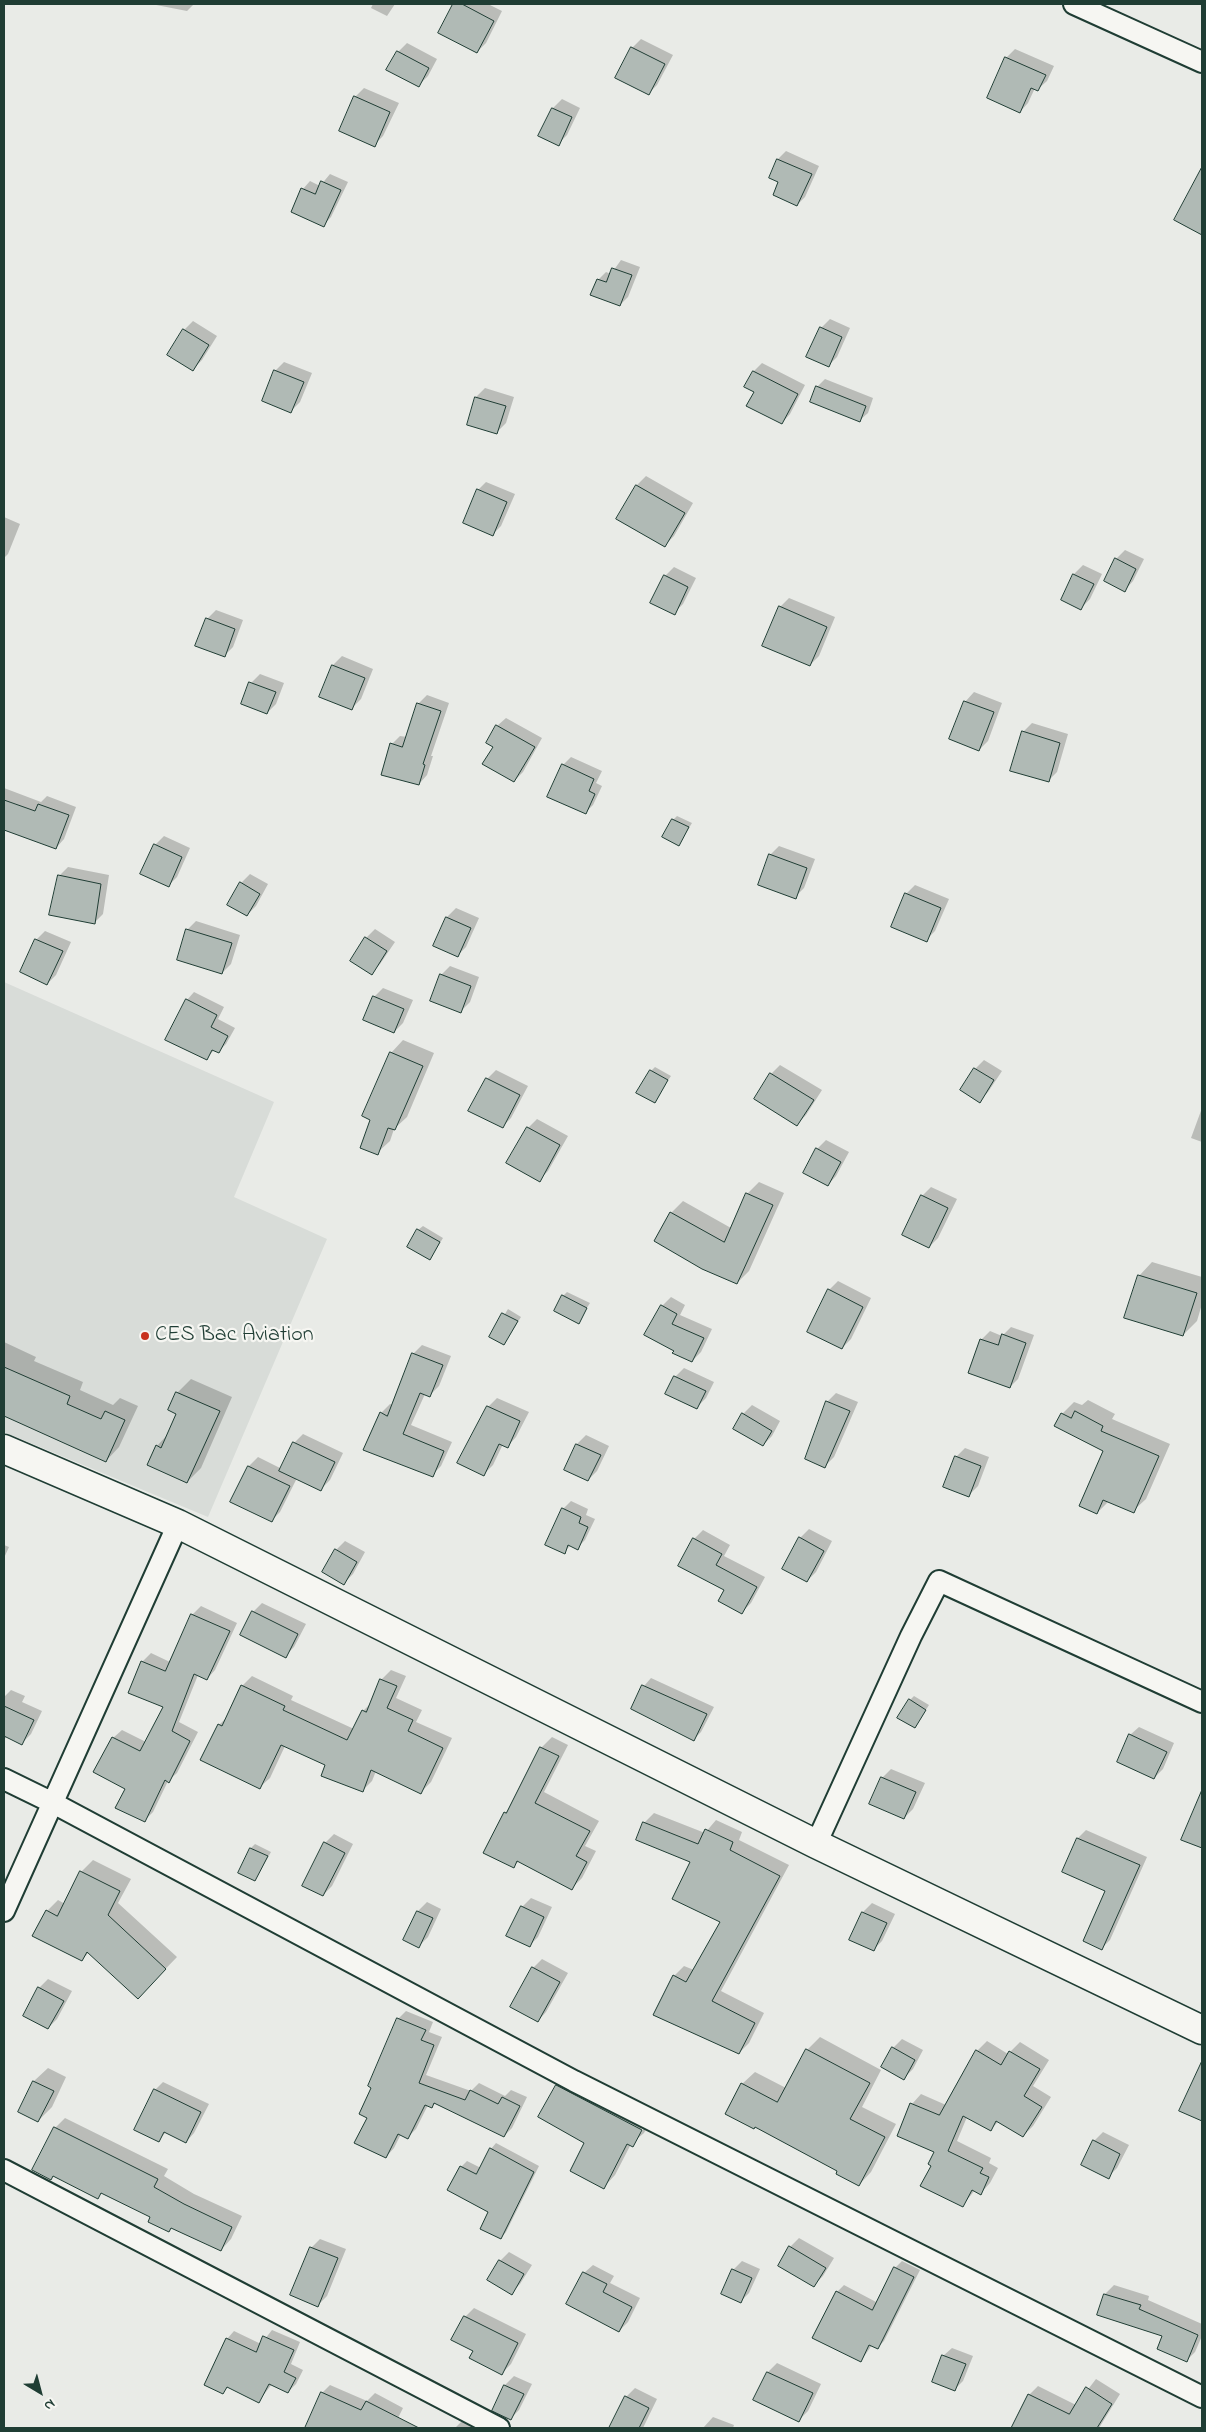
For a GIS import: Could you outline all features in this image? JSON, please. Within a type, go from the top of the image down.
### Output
[{"type":"street","points":[[1074,4],[1202,62]]},
{"type":"street","points":[[4,1449],[178,1524],[816,1844],[1202,2030]]},
{"type":"street","points":[[4,1911],[178,1524]]},
{"type":"street","points":[[816,1844],[911,1636],[940,1582],[1202,1702]]},
{"type":"street","points":[[4,1779],[53,1803],[574,2082],[1202,2398]]},
{"type":"street","points":[[4,2170],[499,2428]]},
{"type":"shaded area","name":"CES Bac Aviation","points":[[4,982],[274,1102],[234,1197],[327,1239],[208,1517],[4,1432]]},
{"type":"building","points":[[453,4],[462,4],[494,21],[477,53],[438,33]]},
{"type":"building","points":[[631,47],[665,64],[649,95],[615,78]]},
{"type":"building","points":[[397,51],[429,68],[419,87],[386,70]]},
{"type":"building","points":[[1005,57],[1046,75],[1038,91],[1031,88],[1020,113],[987,98]]},
{"type":"building","points":[[354,96],[390,112],[375,147],[339,131]]},
{"type":"building","points":[[552,108],[572,117],[559,146],[538,136]]},
{"type":"building","points":[[777,159],[812,174],[797,206],[773,195],[778,182],[769,178]]},
{"type":"building","points":[[1202,167],[1202,235],[1174,220]]},
{"type":"building","points":[[321,181],[341,190],[324,227],[291,212],[301,188],[315,194]]},
{"type":"building","points":[[612,268],[632,275],[620,306],[590,295],[597,279],[606,282]]},
{"type":"building","points":[[820,327],[842,337],[829,367],[806,357]]},
{"type":"building","points":[[183,329],[209,345],[193,371],[167,355]]},
{"type":"building","points":[[274,370],[304,382],[291,413],[262,401]]},
{"type":"building","points":[[753,371],[798,394],[782,424],[746,406],[754,392],[744,387]]},
{"type":"building","points":[[816,386],[866,406],[860,422],[810,402]]},
{"type":"building","points":[[475,397],[506,406],[497,434],[467,425]]},
{"type":"building","points":[[636,485],[685,513],[665,547],[616,519]]},
{"type":"building","points":[[477,489],[507,502],[493,536],[463,523]]},
{"type":"building","points":[[1115,558],[1136,569],[1125,592],[1104,581]]},
{"type":"building","points":[[1073,574],[1094,584],[1081,610],[1061,600]]},
{"type":"building","points":[[664,575],[688,587],[675,615],[650,603]]},
{"type":"building","points":[[779,606],[827,627],[810,666],[762,646]]},
{"type":"building","points":[[206,618],[235,629],[225,657],[195,646]]},
{"type":"building","points":[[332,665],[365,678],[352,710],[319,697]]},
{"type":"building","points":[[249,682],[276,692],[267,714],[241,704]]},
{"type":"building","points":[[964,701],[994,712],[979,751],[949,739]]},
{"type":"building","points":[[417,703],[441,711],[423,764],[425,765],[419,785],[381,775],[390,743],[402,747]]},
{"type":"building","points":[[496,725],[535,747],[514,782],[482,764],[493,747],[486,743]]},
{"type":"building","points":[[1022,731],[1060,743],[1049,782],[1010,771]]},
{"type":"building","points":[[562,764],[594,779],[589,791],[595,794],[586,814],[547,797]]},
{"type":"building","points":[[4,800],[35,811],[38,804],[69,815],[56,849],[4,830]]},
{"type":"building","points":[[672,819],[689,827],[679,846],[662,837]]},
{"type":"building","points":[[154,844],[182,857],[169,887],[140,874]]},
{"type":"building","points":[[769,854],[807,868],[796,899],[758,885]]},
{"type":"building","points":[[58,875],[101,884],[95,924],[49,915]]},
{"type":"building","points":[[240,882],[260,894],[247,916],[227,905]]},
{"type":"building","points":[[905,893],[941,908],[927,942],[891,927]]},
{"type":"building","points":[[446,917],[471,928],[458,957],[433,946]]},
{"type":"building","points":[[186,929],[232,943],[222,974],[177,960]]},
{"type":"building","points":[[365,937],[387,951],[372,975],[350,961]]},
{"type":"building","points":[[35,939],[63,951],[47,985],[20,972]]},
{"type":"building","points":[[440,974],[471,986],[461,1013],[430,1001]]},
{"type":"building","points":[[373,996],[404,1009],[394,1033],[363,1020]]},
{"type":"building","points":[[186,999],[217,1015],[211,1027],[228,1036],[219,1053],[212,1050],[207,1060],[165,1040]]},
{"type":"building","points":[[390,1052],[423,1066],[395,1130],[388,1128],[378,1155],[360,1148],[370,1120],[362,1116]]},
{"type":"building","points":[[974,1068],[994,1080],[980,1103],[960,1090]]},
{"type":"building","points":[[650,1070],[668,1080],[655,1103],[636,1093]]},
{"type":"building","points":[[770,1073],[814,1100],[797,1126],[754,1099]]},
{"type":"building","points":[[486,1078],[520,1095],[503,1128],[468,1111]]},
{"type":"building","points":[[527,1127],[560,1145],[540,1182],[506,1163]]},
{"type":"building","points":[[816,1148],[841,1162],[828,1186],[803,1173]]},
{"type":"building","points":[[746,1193],[773,1205],[737,1284],[702,1269],[654,1241],[670,1212],[724,1242]]},
{"type":"building","points":[[921,1195],[948,1208],[929,1248],[902,1235]]},
{"type":"building","points":[[417,1229],[440,1242],[430,1260],[407,1247]]},
{"type":"building","points":[[1138,1275],[1197,1293],[1183,1336],[1124,1318]]},
{"type":"building","points":[[828,1289],[863,1307],[842,1349],[807,1332]]},
{"type":"building","points":[[562,1295],[587,1308],[579,1324],[554,1311]]},
{"type":"building","points":[[661,1305],[677,1314],[672,1324],[704,1338],[692,1362],[672,1353],[674,1351],[644,1335]]},
{"type":"building","points":[[502,1313],[518,1321],[504,1345],[489,1337]]},
{"type":"building","points":[[1002,1334],[1026,1343],[1010,1388],[968,1373],[980,1339],[998,1345]]},
{"type":"building","points":[[412,1353],[443,1365],[430,1397],[420,1393],[403,1434],[444,1451],[433,1477],[363,1450],[380,1412],[387,1416]]},
{"type":"building","points":[[4,1367],[70,1396],[67,1404],[101,1419],[105,1411],[125,1420],[106,1462],[4,1416]]},
{"type":"building","points":[[674,1376],[706,1391],[697,1409],[665,1394]]},
{"type":"building","points":[[176,1392],[220,1411],[187,1483],[147,1465],[156,1445],[161,1448],[176,1414],[168,1410]]},
{"type":"building","points":[[826,1401],[850,1411],[825,1468],[805,1459]]},
{"type":"building","points":[[487,1406],[520,1421],[508,1448],[499,1444],[484,1476],[457,1463]]},
{"type":"building","points":[[1075,1411],[1103,1426],[1101,1431],[1159,1456],[1134,1513],[1103,1500],[1097,1514],[1079,1506],[1103,1451],[1054,1426],[1061,1413],[1071,1418]]},
{"type":"building","points":[[742,1413],[772,1431],[763,1446],[733,1429]]},
{"type":"building","points":[[293,1442],[335,1462],[321,1491],[279,1471]]},
{"type":"building","points":[[576,1444],[601,1455],[588,1481],[564,1470]]},
{"type":"building","points":[[955,1456],[981,1466],[969,1497],[943,1487]]},
{"type":"building","points":[[248,1466],[290,1486],[272,1522],[230,1502]]},
{"type":"building","points":[[562,1508],[581,1517],[579,1523],[588,1527],[578,1550],[568,1545],[565,1554],[545,1545]]},
{"type":"building","points":[[799,1537],[824,1551],[807,1582],[782,1569]]},
{"type":"building","points":[[693,1538],[722,1554],[716,1565],[757,1587],[742,1614],[718,1601],[724,1590],[678,1566]]},
{"type":"building","points":[[335,1549],[357,1562],[344,1585],[322,1572]]},
{"type":"building","points":[[252,1611],[298,1634],[286,1658],[240,1635]]},
{"type":"building","points":[[191,1614],[230,1631],[207,1680],[194,1674],[172,1731],[190,1741],[169,1783],[165,1780],[145,1822],[115,1808],[125,1789],[93,1772],[112,1737],[140,1751],[163,1707],[128,1693],[141,1661],[165,1671]]},
{"type":"building","points":[[380,1679],[397,1686],[387,1708],[413,1720],[408,1731],[443,1748],[421,1794],[371,1770],[363,1792],[321,1776],[325,1765],[281,1745],[260,1789],[200,1760],[218,1724],[222,1726],[241,1685],[285,1706],[283,1710],[347,1740],[362,1710],[366,1712]]},
{"type":"building","points":[[642,1685],[707,1714],[694,1741],[631,1709]]},
{"type":"building","points":[[909,1699],[926,1710],[915,1728],[897,1718]]},
{"type":"building","points":[[4,1706],[34,1720],[22,1745],[4,1736]]},
{"type":"building","points":[[1129,1734],[1167,1752],[1154,1779],[1117,1762]]},
{"type":"building","points":[[540,1747],[559,1756],[535,1803],[590,1831],[576,1856],[587,1862],[572,1890],[517,1861],[514,1868],[483,1853]]},
{"type":"building","points":[[881,1777],[916,1792],[904,1819],[869,1804]]},
{"type":"building","points":[[1202,1790],[1202,1848],[1181,1840]]},
{"type":"building","points":[[643,1822],[698,1844],[705,1829],[733,1842],[730,1850],[780,1876],[712,2001],[755,2023],[739,2054],[653,2015],[673,1975],[686,1982],[720,1922],[672,1899],[690,1862],[636,1840]]},
{"type":"building","points":[[1077,1838],[1140,1865],[1102,1950],[1083,1941],[1105,1891],[1062,1872]]},
{"type":"building","points":[[324,1842],[345,1853],[323,1896],[302,1886]]},
{"type":"building","points":[[250,1848],[268,1856],[255,1881],[238,1873]]},
{"type":"building","points":[[80,1871],[120,1891],[108,1915],[166,1969],[138,1999],[87,1952],[82,1961],[32,1936],[46,1910],[57,1916]]},
{"type":"building","points":[[521,1906],[544,1917],[530,1947],[506,1936]]},
{"type":"building","points":[[417,1911],[433,1918],[419,1948],[403,1940]]},
{"type":"building","points":[[862,1912],[887,1923],[874,1951],[849,1940]]},
{"type":"building","points":[[532,1967],[560,1982],[538,2022],[510,2007]]},
{"type":"building","points":[[38,1987],[64,2001],[48,2029],[23,2016]]},
{"type":"building","points":[[397,2018],[426,2030],[421,2040],[434,2045],[419,2083],[465,2100],[470,2090],[498,2104],[502,2097],[520,2106],[504,2137],[434,2103],[432,2108],[425,2105],[408,2139],[398,2134],[386,2158],[354,2143],[367,2118],[359,2114],[371,2088],[368,2086]]},
{"type":"building","points":[[892,2047],[915,2060],[904,2080],[881,2067]]},
{"type":"building","points":[[806,2049],[870,2083],[850,2119],[885,2137],[859,2186],[836,2174],[837,2171],[755,2127],[754,2129],[725,2114],[741,2083],[777,2102]]},
{"type":"building","points":[[976,2050],[1001,2065],[1009,2051],[1040,2069],[1024,2096],[1042,2107],[1023,2137],[996,2121],[991,2131],[963,2116],[948,2151],[983,2168],[980,2173],[989,2177],[981,2195],[972,2190],[963,2207],[920,2186],[931,2166],[928,2164],[934,2152],[897,2136],[910,2103],[939,2115]]},
{"type":"building","points":[[1202,2061],[1202,2121],[1179,2111]]},
{"type":"building","points":[[33,2081],[54,2091],[38,2122],[18,2112]]},
{"type":"building","points":[[556,2085],[642,2130],[633,2147],[627,2144],[604,2189],[570,2171],[584,2143],[538,2117]]},
{"type":"building","points":[[154,2089],[201,2112],[186,2143],[164,2132],[159,2142],[134,2130]]},
{"type":"building","points":[[54,2127],[158,2179],[154,2187],[232,2227],[221,2251],[171,2228],[169,2232],[148,2222],[150,2217],[101,2193],[98,2199],[53,2176],[51,2180],[32,2170]]},
{"type":"building","points":[[1093,2140],[1120,2154],[1109,2179],[1081,2165]]},
{"type":"building","points":[[490,2148],[534,2172],[501,2239],[480,2229],[488,2212],[447,2190],[460,2166],[476,2174]]},
{"type":"building","points":[[789,2246],[826,2268],[814,2287],[778,2266]]},
{"type":"building","points":[[310,2247],[338,2258],[318,2307],[290,2295]]},
{"type":"building","points":[[499,2260],[524,2274],[512,2295],[487,2280]]},
{"type":"building","points":[[894,2267],[914,2277],[878,2349],[869,2345],[861,2362],[812,2338],[836,2291],[872,2310]]},
{"type":"building","points":[[732,2269],[752,2278],[741,2303],[721,2294]]},
{"type":"building","points":[[583,2272],[607,2284],[603,2292],[632,2307],[619,2332],[566,2304]]},
{"type":"building","points":[[1104,2294],[1141,2305],[1139,2309],[1198,2335],[1187,2362],[1157,2349],[1162,2336],[1097,2315]]},
{"type":"building","points":[[464,2316],[518,2343],[502,2375],[469,2358],[473,2351],[451,2340]]},
{"type":"building","points":[[263,2336],[294,2350],[284,2372],[296,2378],[288,2393],[269,2384],[259,2403],[227,2387],[223,2394],[204,2385],[226,2338],[256,2352]]},
{"type":"building","points":[[942,2355],[966,2364],[955,2391],[932,2382]]},
{"type":"building","points":[[767,2372],[813,2393],[799,2422],[753,2400]]},
{"type":"building","points":[[504,2385],[524,2394],[511,2420],[492,2411]]},
{"type":"building","points":[[1086,2387],[1112,2404],[1097,2428],[1011,2428],[1028,2394],[1069,2414]]},
{"type":"building","points":[[321,2392],[361,2410],[366,2401],[419,2428],[305,2428]]},
{"type":"building","points":[[625,2396],[649,2408],[639,2428],[609,2428]]},
{"type":"place","name":"CES Bac Aviation","points":[[145,1336]]}]
